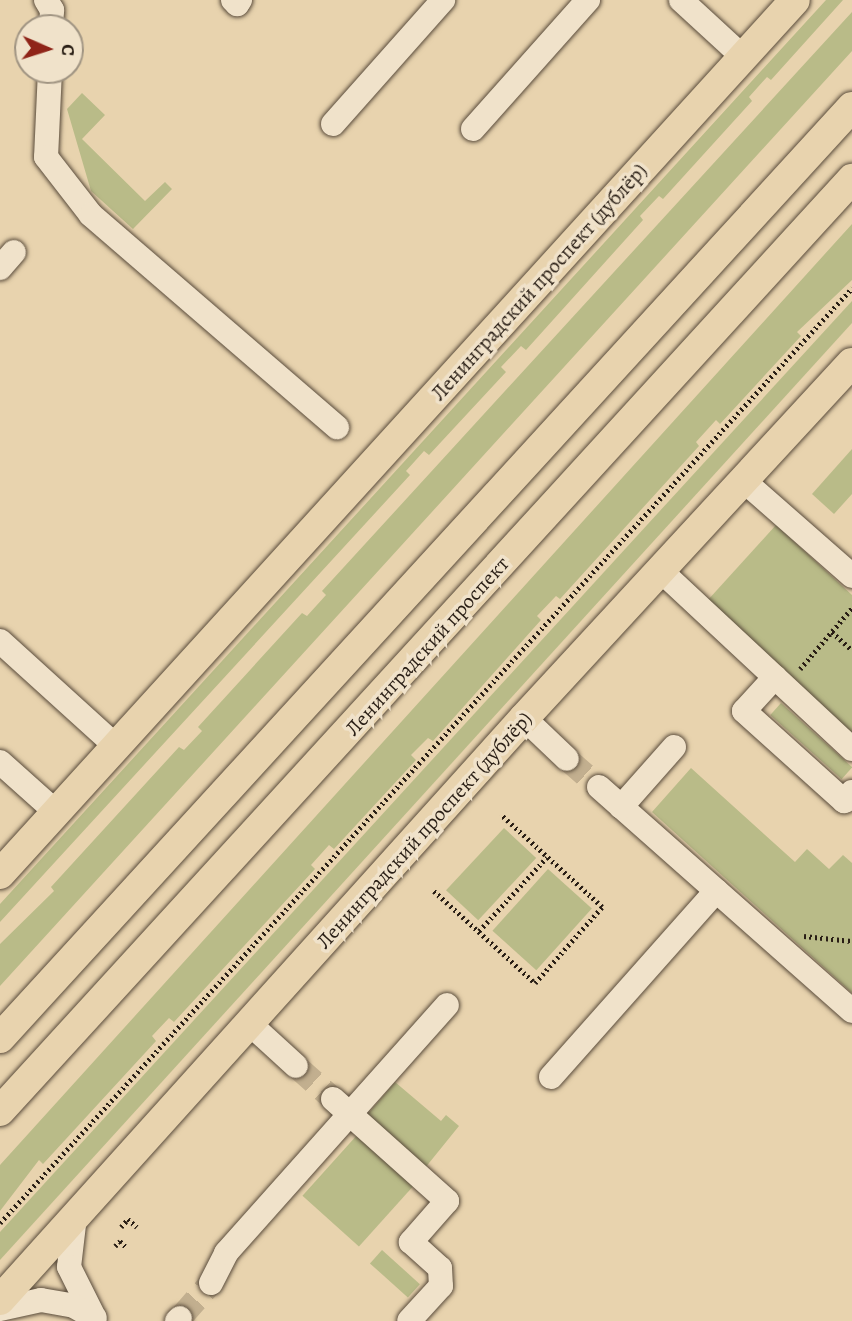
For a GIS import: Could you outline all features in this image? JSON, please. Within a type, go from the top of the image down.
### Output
[{"type":"main road","name":"Ленинградский проспект (дублёр)","points":[[0,874],[794,0]]},
{"type":"main road","points":[[0,1038],[852,107]]},
{"type":"main road","name":"Ленинградский проспект","points":[[0,1111],[852,179]]},
{"type":"main road","name":"Ленинградский проспект (дублёр)","points":[[0,1300],[524,718],[852,363]]},
{"type":"street","points":[[233,0],[237,4],[240,0]]},
{"type":"street","points":[[333,124],[443,0]]},
{"type":"street","points":[[473,129],[588,0]]},
{"type":"street","points":[[681,0],[743,57]]},
{"type":"street","points":[[49,84],[46,157],[91,215],[337,427]]},
{"type":"street","points":[[744,481],[852,576]]},
{"type":"street","points":[[662,571],[852,749]]},
{"type":"street","points":[[0,641],[116,746]]},
{"type":"street","points":[[780,682],[744,712],[844,801],[852,792]]},
{"type":"street","points":[[524,718],[568,759]]},
{"type":"street","points":[[621,807],[674,747]]},
{"type":"street","points":[[0,762],[56,812]]},
{"type":"street","points":[[599,787],[852,1012]]},
{"type":"street","points":[[551,1077],[716,891]]},
{"type":"street","points":[[211,1283],[226,1253],[341,1106],[447,1005]]},
{"type":"street","points":[[250,1024],[296,1066]]},
{"type":"street","points":[[341,1106],[447,1201],[411,1242],[440,1268],[441,1286],[409,1321]]},
{"type":"street","points":[[75,1216],[69,1267],[96,1319]]},
{"type":"street","points":[[0,1308],[41,1300],[74,1306],[96,1319]]},
{"type":"path","points":[[0,1223],[852,288]]},
{"type":"path","points":[[780,682],[832,632],[852,608]]},
{"type":"path","points":[[832,632],[852,650]]},
{"type":"path","points":[[435,891],[535,983],[602,907],[501,815]]},
{"type":"path","points":[[479,932],[547,857]]},
{"type":"path","points":[[774,942],[797,936],[852,942]]},
{"type":"path","points":[[121,1227],[128,1219],[137,1227]]},
{"type":"path","points":[[115,1246],[120,1241],[127,1247]]},
{"type":"green space","points":[[826,0],[843,0],[771,80],[767,77],[749,97],[752,101],[663,199],[659,196],[640,216],[643,220],[526,350],[521,346],[501,367],[506,372],[429,455],[424,451],[406,471],[410,475],[0,922],[0,904]]},
{"type":"green space","points":[[852,12],[852,51],[0,986],[0,944],[54,891],[51,887],[179,747],[184,750],[202,731],[198,727],[302,613],[307,616],[326,595],[322,591]]},
{"type":"green space","points":[[82,93],[105,115],[82,139],[145,201],[165,182],[172,189],[133,229],[91,191],[67,109]]},
{"type":"green space","points":[[852,224],[852,280],[797,332],[801,336],[720,424],[716,420],[696,442],[699,446],[560,599],[556,596],[537,616],[541,620],[433,741],[428,738],[411,755],[416,760],[334,849],[329,845],[311,865],[315,869],[174,1022],[169,1018],[152,1036],[156,1041],[43,1164],[39,1160],[0,1211],[0,1165]]},
{"type":"green space","points":[[852,301],[852,323],[0,1260],[0,1232]]},
{"type":"green space","points":[[852,449],[852,494],[834,514],[812,494]]},
{"type":"green space","points":[[776,525],[852,595],[852,733],[707,601]]},
{"type":"green space","points":[[781,703],[852,767],[842,779],[770,715]]},
{"type":"green space","points":[[691,768],[795,862],[807,849],[829,869],[843,855],[852,863],[852,993],[652,812]]},
{"type":"green space","points":[[504,828],[536,858],[478,920],[446,890]]},
{"type":"green space","points":[[548,869],[592,908],[536,970],[492,931]]},
{"type":"green space","points":[[395,1082],[441,1121],[446,1115],[459,1126],[425,1168],[366,1116]]},
{"type":"green space","points":[[358,1134],[414,1185],[359,1247],[302,1196]]},
{"type":"green space","points":[[382,1250],[420,1284],[408,1298],[370,1263]]},
{"type":"tunnel","points":[[567,759],[599,787]]},
{"type":"tunnel","points":[[296,1066],[333,1099]]},
{"type":"tunnel","points":[[180,1318],[211,1283]]}]
